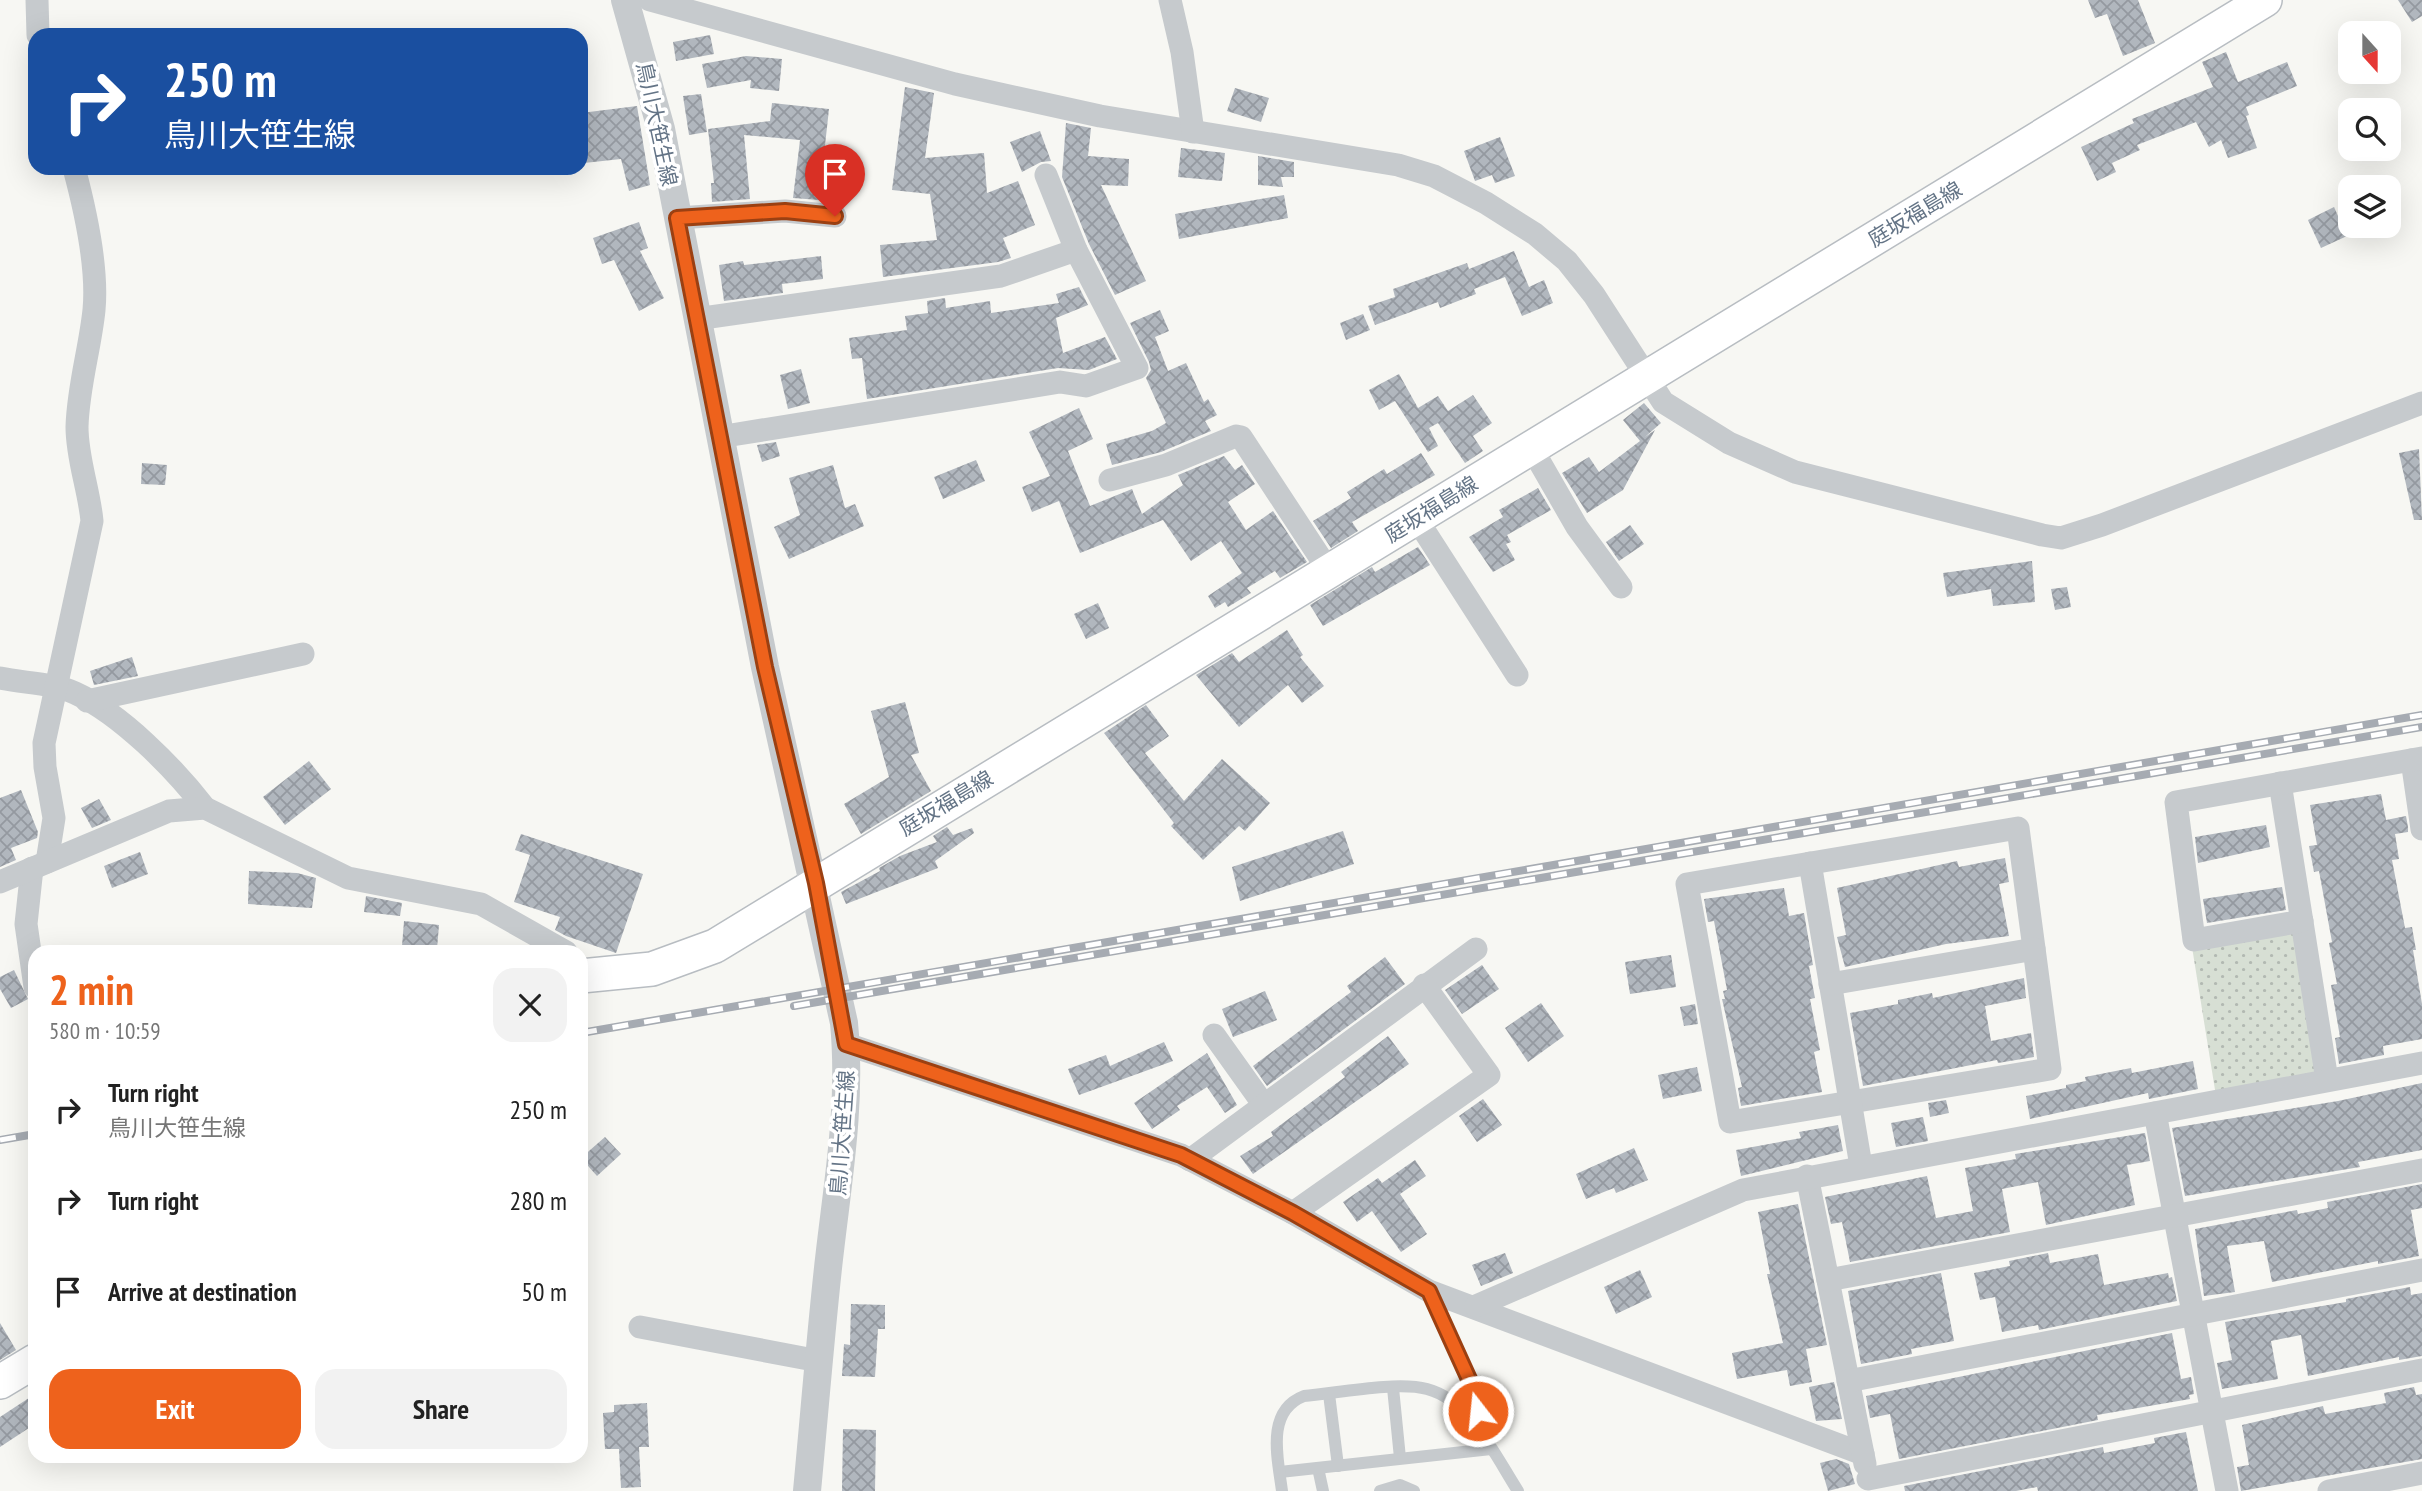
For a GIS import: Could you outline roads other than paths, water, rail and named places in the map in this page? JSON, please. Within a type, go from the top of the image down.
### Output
[{"type":"main road","name":"庭坂福島線","points":[[588,973],[652,970],[682,961],[715,946],[2265,0]]},
{"type":"main road","points":[[0,1382],[28,1365]]},
{"type":"street","points":[[37,0],[38,28]]},
{"type":"street","name":"鳥川大笹生線","points":[[625,0],[661,129],[765,667],[816,883],[846,1044],[846,1125],[807,1491]]},
{"type":"street","points":[[650,0],[955,84],[1100,116],[1398,165],[1434,176],[1486,203],[1535,234],[1567,261],[1594,295],[1644,377],[1663,402],[1729,443],[1795,472],[2061,538],[2422,403]]},
{"type":"street","points":[[1170,0],[1182,52],[1193,132]]},
{"type":"street","points":[[29,945],[26,924],[54,818],[45,767],[44,743],[92,521],[90,500],[82,474],[77,427],[95,293],[82,200],[76,175]]},
{"type":"street","points":[[719,436],[1060,382],[1086,386],[1137,368],[1076,250],[1046,175]]},
{"type":"street","points":[[677,218],[785,211],[835,216]]},
{"type":"street","points":[[696,319],[1001,276],[1076,250]]},
{"type":"street","points":[[1110,480],[1140,474],[1236,436],[1241,437],[1329,571]]},
{"type":"street","points":[[1531,447],[1577,527],[1621,587]]},
{"type":"street","points":[[1416,517],[1517,675]]},
{"type":"street","points":[[87,701],[303,654]]},
{"type":"street","points":[[0,678],[74,692],[109,715],[159,758],[205,808],[348,877],[481,904],[554,945]]},
{"type":"street","points":[[2302,921],[2194,940],[2176,802],[2417,759],[2422,829]]},
{"type":"street","points":[[2280,783],[2328,1080]]},
{"type":"street","points":[[0,882],[169,811],[205,808]]},
{"type":"street","points":[[2018,828],[2050,1069],[1730,1122],[1687,884],[1810,863],[2018,828]]},
{"type":"street","points":[[1810,863],[1861,1167]]},
{"type":"street","points":[[1190,1160],[1476,949]]},
{"type":"street","points":[[1830,984],[2034,949]]},
{"type":"street","points":[[1293,1213],[1489,1075],[1424,985]]},
{"type":"street","points":[[1214,1035],[1264,1105]]},
{"type":"street","points":[[846,1044],[1190,1160],[1293,1213],[1429,1291],[1863,1454]]},
{"type":"street","points":[[1476,1307],[1720,1197],[1807,1176],[2422,1063]]},
{"type":"street","points":[[2155,1113],[2227,1491]]},
{"type":"street","points":[[1828,1280],[2422,1170]]},
{"type":"street","points":[[1807,1176],[1870,1485],[2211,1410],[2422,1370]]},
{"type":"street","points":[[1848,1381],[2422,1270]]},
{"type":"street","points":[[640,1327],[819,1361]]},
{"type":"street","points":[[2329,1491],[2422,1473]]},
{"type":"lane","points":[[1429,1291],[1478,1399],[1474,1425]]},
{"type":"lane","points":[[1393,1388],[1401,1458]]},
{"type":"lane","points":[[1282,1491],[1277,1439],[1282,1411],[1304,1396],[1393,1388],[1426,1389],[1451,1401],[1474,1425],[1518,1491]]},
{"type":"lane","points":[[1329,1394],[1338,1466]]},
{"type":"lane","points":[[1280,1472],[1491,1449]]},
{"type":"lane","points":[[1318,1468],[1323,1491]]},
{"type":"lane","points":[[1380,1491],[1400,1485],[1414,1491]]},
{"type":"railway","points":[[588,1032],[2422,715]]},
{"type":"railway","points":[[794,1006],[2422,727]]},
{"type":"railway","points":[[0,1140],[28,1135]]}]
